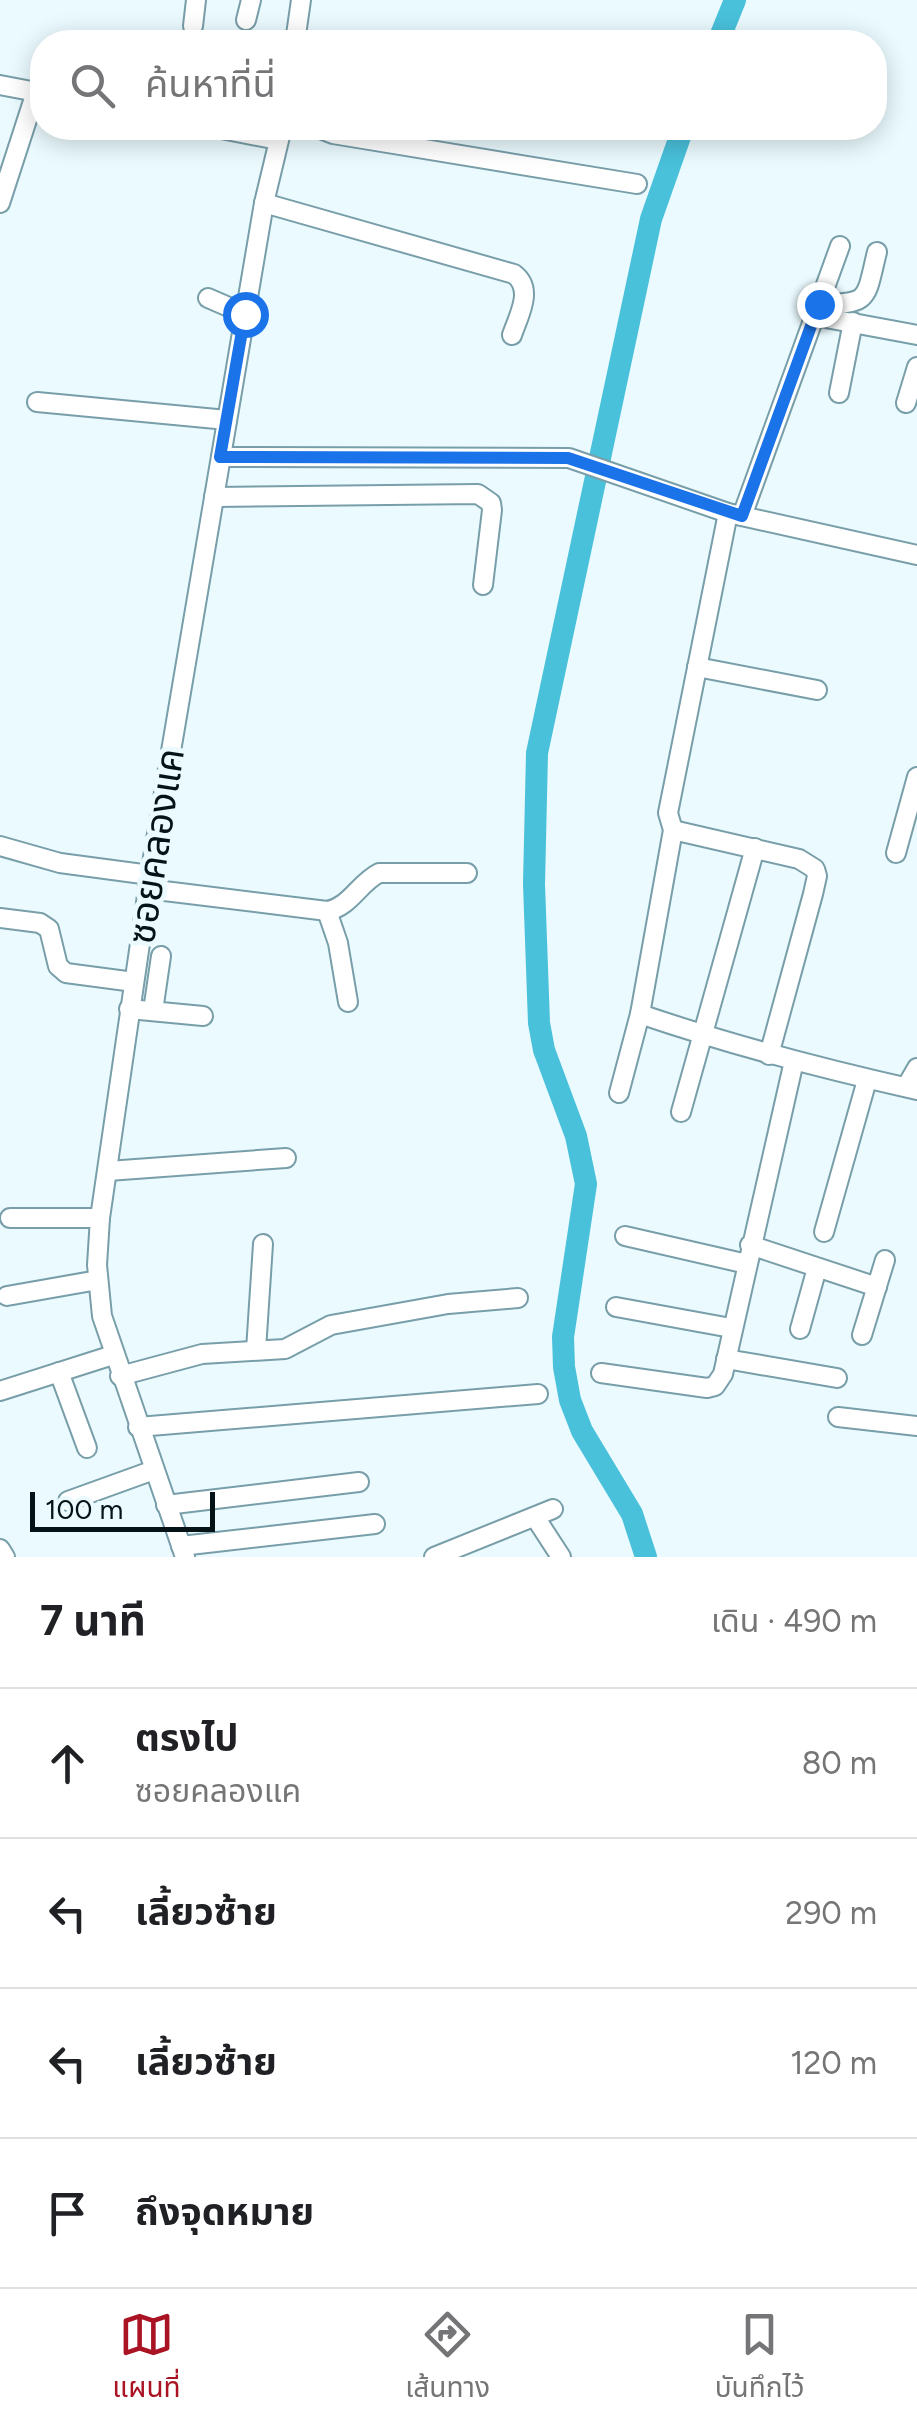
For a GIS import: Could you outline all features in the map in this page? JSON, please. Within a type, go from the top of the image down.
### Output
[{"type":"street","points":[[192,26],[196,0]]},
{"type":"street","points":[[246,20],[251,0]]},
{"type":"street","points":[[297,30],[301,0]]},
{"type":"street","points":[[0,85],[30,90]]},
{"type":"street","points":[[0,203],[30,118]]},
{"type":"street","name":"ซอยคลองแค","points":[[179,1553],[102,1316],[98,1280],[100,1218],[149,882],[264,203],[279,140]]},
{"type":"street","points":[[369,140],[637,184]]},
{"type":"street","points":[[433,140],[452,145]]},
{"type":"street","points":[[264,203],[514,274],[522,280],[525,291],[512,335]]},
{"type":"street","points":[[619,1093],[640,1014],[697,667],[735,514],[840,246]]},
{"type":"street","points":[[817,310],[861,300],[868,290],[877,252]]},
{"type":"street","points":[[208,298],[245,314]]},
{"type":"street","points":[[817,310],[917,335]]},
{"type":"street","points":[[840,393],[853,322]]},
{"type":"street","points":[[906,402],[917,368]]},
{"type":"street","points":[[37,402],[227,420]]},
{"type":"street","points":[[220,457],[557,457],[586,462],[735,514],[917,555]]},
{"type":"street","points":[[214,497],[478,494],[491,502],[492,510],[483,584]]},
{"type":"street","points":[[697,667],[817,690]]},
{"type":"street","points":[[896,853],[917,778]]},
{"type":"street","points":[[671,815],[755,848],[798,858],[815,869],[817,876],[769,1055]]},
{"type":"street","points":[[0,846],[149,882],[327,911],[339,908],[379,873],[468,874]]},
{"type":"street","points":[[681,1112],[755,848]]},
{"type":"street","points":[[327,911],[338,943],[348,1002]]},
{"type":"street","points":[[0,918],[40,923],[49,929],[58,966],[66,973],[134,982]]},
{"type":"street","points":[[152,1011],[162,956]]},
{"type":"street","points":[[129,1009],[202,1016]]},
{"type":"street","points":[[640,1014],[769,1055],[867,1080],[911,1088],[917,1068]]},
{"type":"street","points":[[601,1374],[707,1388],[715,1386],[723,1374],[794,1061]]},
{"type":"street","points":[[824,1232],[867,1080]]},
{"type":"street","points":[[108,1170],[286,1158]]},
{"type":"street","points":[[10,1218],[100,1218]]},
{"type":"street","points":[[625,1236],[749,1254],[817,1268],[877,1287]]},
{"type":"street","points":[[256,1350],[263,1244]]},
{"type":"street","points":[[862,1334],[885,1260]]},
{"type":"street","points":[[800,1329],[817,1268]]},
{"type":"street","points":[[7,1296],[98,1280]]},
{"type":"street","points":[[120,1376],[202,1354],[285,1348],[332,1325],[448,1304],[518,1298]]},
{"type":"street","points":[[616,1307],[731,1328]]},
{"type":"street","points":[[0,1391],[113,1356]]},
{"type":"street","points":[[726,1359],[837,1378]]},
{"type":"street","points":[[59,1372],[86,1448]]},
{"type":"street","points":[[138,1427],[538,1394]]},
{"type":"street","points":[[838,1417],[917,1426]]},
{"type":"street","points":[[68,1501],[154,1470]]},
{"type":"street","points":[[166,1505],[358,1482]]},
{"type":"street","points":[[434,1557],[553,1510]]},
{"type":"street","points":[[534,1517],[561,1557]]},
{"type":"street","points":[[179,1553],[375,1524]]},
{"type":"street","points":[[0,1548],[5,1557]]},
{"type":"waterway","points":[[723,30],[735,0]]},
{"type":"waterway","points":[[646,1557],[632,1514],[582,1431],[570,1400],[564,1367],[563,1337],[586,1184],[576,1136],[544,1050],[539,1023],[534,884],[537,753],[651,219],[679,140]]},
{"type":"route","points":[[245,314],[220,457],[568,458],[742,516],[819,304]]}]
